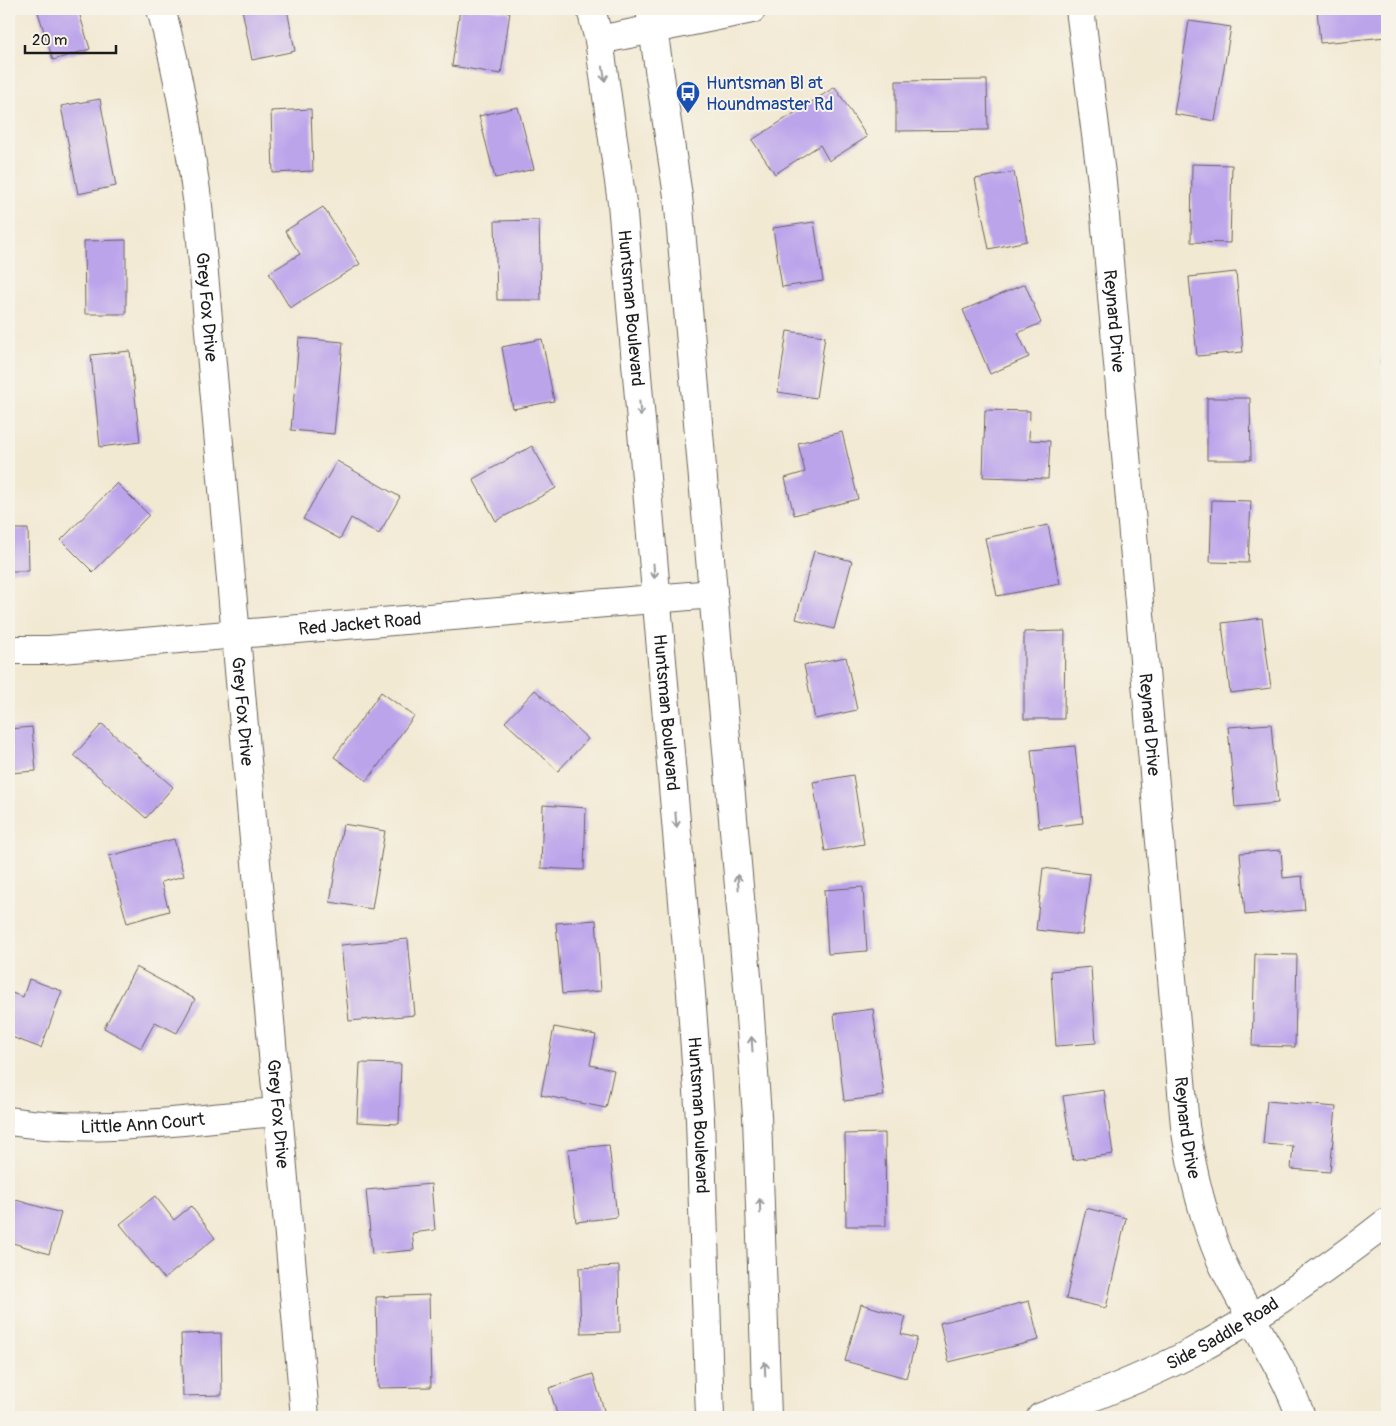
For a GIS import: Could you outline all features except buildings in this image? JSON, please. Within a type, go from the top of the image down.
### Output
[{"type":"street","name":"Grey Fox Drive","points":[[160,9],[172,49],[187,123],[198,206],[305,1417]]},
{"type":"street","name":"Huntsman Boulevard","points":[[592,9],[599,40],[622,202],[700,1119],[710,1417]]},
{"type":"street","points":[[599,40],[652,18],[752,9]]},
{"type":"street","name":"Reynard Drive","points":[[1080,9],[1102,182],[1185,1126],[1193,1176],[1209,1229],[1221,1259],[1290,1386],[1301,1417]]},
{"type":"street","points":[[652,18],[678,196],[757,1116],[767,1417]]},
{"type":"street","name":"Red Jacket Road","points":[[9,650],[49,650],[713,594]]},
{"type":"street","name":"Little Ann Court","points":[[9,1121],[65,1127],[108,1126],[277,1112]]},
{"type":"street","name":"Side Saddle Road","points":[[1041,1417],[1092,1398],[1191,1353],[1339,1260],[1387,1222]]},
{"type":"place","name":"Huntsman Bl at Houndmaster Rd","points":[[688,114]]}]
